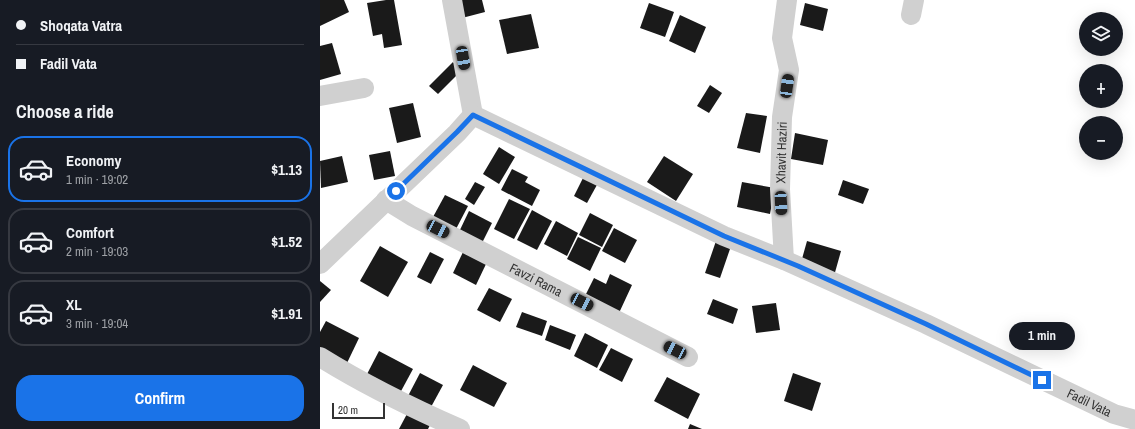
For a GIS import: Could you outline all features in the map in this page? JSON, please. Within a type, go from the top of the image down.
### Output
[{"type":"street","points":[[452,0],[473,115]]},
{"type":"street","name":"Xhavit Haziri","points":[[784,260],[780,189],[782,117],[789,70],[782,38],[787,0]]},
{"type":"street","points":[[320,96],[364,88]]},
{"type":"street","points":[[320,264],[473,115]]},
{"type":"street","points":[[473,115],[724,236],[784,260]]},
{"type":"street","name":"Favzi Rama","points":[[386,200],[412,216],[688,356]]},
{"type":"street","name":"Fadil Vata","points":[[784,260],[926,324],[1114,414],[1135,420]]},
{"type":"street","points":[[320,357],[342,371],[419,411],[460,429]]},
{"type":"building","points":[[320,0],[344,0],[349,12],[320,26]]},
{"type":"building","points":[[394,0],[402,45],[384,48],[382,34],[373,36],[367,3]]},
{"type":"building","points":[[458,0],[482,0],[485,12],[462,18]]},
{"type":"building","points":[[649,3],[674,12],[665,37],[640,28]]},
{"type":"building","points":[[805,3],[828,9],[823,31],[800,25]]},
{"type":"building","points":[[531,14],[539,48],[507,54],[499,20]]},
{"type":"building","points":[[680,15],[706,27],[695,53],[669,41]]},
{"type":"building","points":[[332,43],[341,74],[320,80],[320,46]]},
{"type":"building","points":[[453,62],[461,71],[438,94],[429,86]]},
{"type":"building","points":[[710,85],[722,93],[709,113],[697,106]]},
{"type":"building","points":[[413,103],[421,137],[397,143],[389,108]]},
{"type":"building","points":[[746,113],[767,116],[760,153],[737,148]]},
{"type":"building","points":[[795,133],[828,140],[823,165],[791,159]]},
{"type":"building","points":[[499,147],[515,157],[499,184],[483,174]]},
{"type":"building","points":[[390,151],[395,176],[374,180],[369,155]]},
{"type":"building","points":[[342,156],[348,182],[321,188],[320,161]]},
{"type":"building","points":[[664,156],[693,174],[676,201],[647,182]]},
{"type":"building","points":[[512,169],[528,177],[525,182],[540,190],[532,206],[501,190]]},
{"type":"building","points":[[584,176],[598,183],[587,203],[574,196]]},
{"type":"building","points":[[843,180],[869,189],[863,204],[838,195]]},
{"type":"building","points":[[475,182],[485,187],[474,205],[465,199]]},
{"type":"building","points":[[742,182],[775,188],[770,214],[737,207]]},
{"type":"building","points":[[445,195],[468,206],[456,229],[433,217]]},
{"type":"building","points":[[509,199],[530,209],[514,239],[494,229]]},
{"type":"building","points":[[532,210],[552,221],[537,250],[517,240]]},
{"type":"building","points":[[469,211],[492,223],[481,245],[458,234]]},
{"type":"building","points":[[590,213],[613,225],[602,247],[579,235]]},
{"type":"building","points":[[556,221],[578,233],[567,256],[544,244]]},
{"type":"building","points":[[614,228],[637,240],[625,263],[602,251]]},
{"type":"building","points":[[578,237],[601,248],[590,271],[567,259]]},
{"type":"building","points":[[716,241],[731,246],[720,278],[705,273]]},
{"type":"building","points":[[807,241],[841,251],[834,276],[800,266]]},
{"type":"building","points":[[380,246],[408,262],[388,297],[360,281]]},
{"type":"building","points":[[464,250],[487,262],[476,285],[453,273]]},
{"type":"building","points":[[430,252],[444,259],[431,284],[417,277]]},
{"type":"building","points":[[610,274],[632,285],[619,313],[585,296],[594,278],[606,284]]},
{"type":"building","points":[[320,281],[331,290],[320,302]]},
{"type":"building","points":[[489,288],[512,299],[500,322],[477,310]]},
{"type":"building","points":[[713,299],[738,309],[733,324],[707,314]]},
{"type":"building","points":[[776,303],[780,330],[756,333],[752,306]]},
{"type":"building","points":[[522,312],[547,321],[542,336],[516,327]]},
{"type":"building","points":[[326,321],[359,338],[347,363],[320,349],[320,332]]},
{"type":"building","points":[[550,325],[576,335],[570,350],[545,340]]},
{"type":"building","points":[[585,333],[608,345],[597,368],[574,356]]},
{"type":"building","points":[[611,348],[633,359],[622,382],[599,370]]},
{"type":"building","points":[[379,351],[413,369],[400,393],[366,376]]},
{"type":"building","points":[[473,365],[507,383],[494,407],[460,390]]},
{"type":"building","points":[[420,373],[443,385],[431,407],[408,396]]},
{"type":"building","points":[[793,373],[821,383],[812,411],[784,401]]},
{"type":"building","points":[[667,377],[700,394],[688,419],[654,401]]},
{"type":"building","points":[[408,412],[431,423],[428,429],[399,429]]},
{"type":"building","points":[[690,424],[702,429],[688,429]]},
{"type":"route","points":[[396,191],[473,115],[724,236],[798,266],[926,324],[1042,380]]}]
